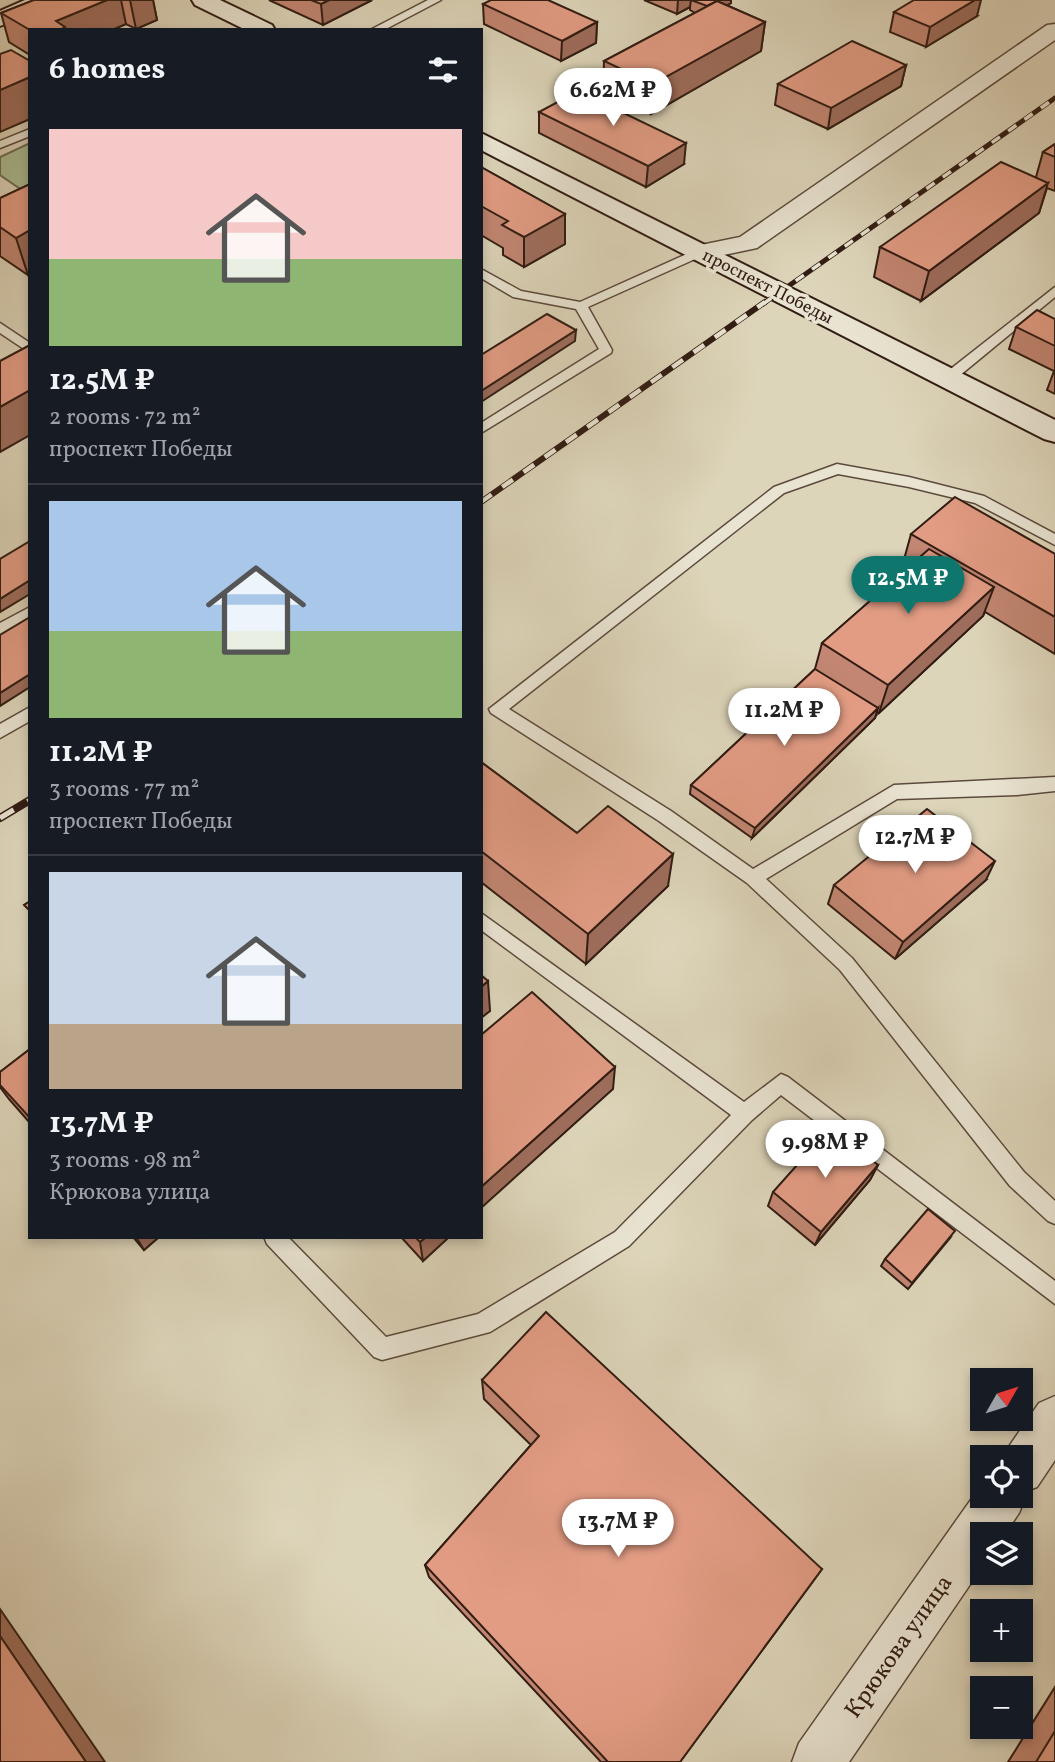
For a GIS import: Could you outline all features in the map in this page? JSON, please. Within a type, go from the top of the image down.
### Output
[{"type":"main road","points":[[0,19],[43,0]]},
{"type":"main road","points":[[203,0],[260,28]]},
{"type":"main road","name":"проспект Победы","points":[[483,141],[1055,432]]},
{"type":"street","points":[[700,252],[748,243],[1055,30]]},
{"type":"street","points":[[1033,1451],[1055,1419]]},
{"type":"street","name":"Крюкова улица","points":[[818,1762],[994,1508]]},
{"type":"lane","points":[[378,28],[436,0]]},
{"type":"lane","points":[[0,145],[28,133]]},
{"type":"lane","points":[[483,274],[517,294],[581,306],[700,252]]},
{"type":"lane","points":[[948,377],[1030,317],[1055,291]]},
{"type":"lane","points":[[483,428],[606,350],[581,306]]},
{"type":"lane","points":[[0,327],[26,351]]},
{"type":"lane","points":[[1055,540],[979,499],[909,482],[837,469],[779,491],[497,709],[665,816],[753,878],[846,964],[1017,1179],[1055,1214]]},
{"type":"lane","points":[[0,631],[28,613]]},
{"type":"lane","points":[[0,732],[28,714]]},
{"type":"lane","points":[[753,878],[894,792],[1017,788],[1055,784]]},
{"type":"lane","points":[[483,921],[745,1114]]},
{"type":"lane","points":[[276,1239],[382,1349],[482,1324],[622,1240],[745,1114],[781,1083],[1055,1294]]},
{"type":"green space","points":[[28,144],[28,194],[0,175],[0,157]]},
{"type":"building","points":[[34,0],[107,0],[56,21],[63,28],[28,29],[1,13]]},
{"type":"building","points":[[311,0],[329,0],[321,4]]},
{"type":"building","points":[[491,0],[548,0],[597,22],[562,41],[483,4]]},
{"type":"building","points":[[691,0],[719,0],[707,6]]},
{"type":"building","points":[[914,0],[975,0],[930,27],[894,12]]},
{"type":"building","points":[[717,1],[765,22],[653,84],[604,61]]},
{"type":"building","points":[[852,41],[906,65],[831,108],[778,84]]},
{"type":"building","points":[[11,50],[28,60],[28,78],[0,90],[0,54]]},
{"type":"building","points":[[578,91],[686,143],[648,166],[539,112]]},
{"type":"building","points":[[1055,144],[1055,157],[1043,152]]},
{"type":"building","points":[[1001,162],[1048,183],[929,271],[880,247]]},
{"type":"building","points":[[483,168],[565,214],[524,237],[502,225],[508,221],[483,207]]},
{"type":"building","points":[[28,185],[28,231],[16,238],[0,227],[0,198]]},
{"type":"building","points":[[1037,310],[1055,319],[1055,346],[1016,327]]},
{"type":"building","points":[[547,314],[576,330],[483,390],[483,354]]},
{"type":"building","points":[[28,346],[28,391],[0,407],[0,361]]},
{"type":"building","points":[[955,497],[1055,554],[1055,617],[911,534]]},
{"type":"building","points":[[28,542],[28,581],[0,599],[0,559]]},
{"type":"building","points":[[929,549],[994,587],[888,685],[822,643]]},
{"type":"building","points":[[28,618],[28,675],[0,693],[0,635]]},
{"type":"building","points":[[815,669],[878,708],[755,828],[691,785]]},
{"type":"building","points":[[483,763],[577,833],[608,806],[673,854],[588,934],[483,853]]},
{"type":"building","points":[[927,809],[995,861],[903,942],[834,885]]},
{"type":"building","points":[[532,992],[615,1067],[483,1185],[483,1033]]},
{"type":"building","points":[[28,1051],[28,1116],[0,1085],[0,1072]]},
{"type":"building","points":[[830,1128],[878,1165],[821,1232],[773,1192]]},
{"type":"building","points":[[928,1209],[955,1231],[912,1283],[885,1259]]},
{"type":"building","points":[[546,1312],[822,1569],[680,1762],[608,1762],[425,1565],[539,1436],[482,1380]]},
{"type":"building","points":[[0,1636],[86,1762],[0,1762]]},
{"type":"building","points":[[1055,1731],[1055,1762],[1036,1762]]},
{"type":"railway","points":[[763,304],[1055,98]]},
{"type":"railway","points":[[483,501],[765,302]]},
{"type":"railway","points":[[0,818],[28,801]]}]
